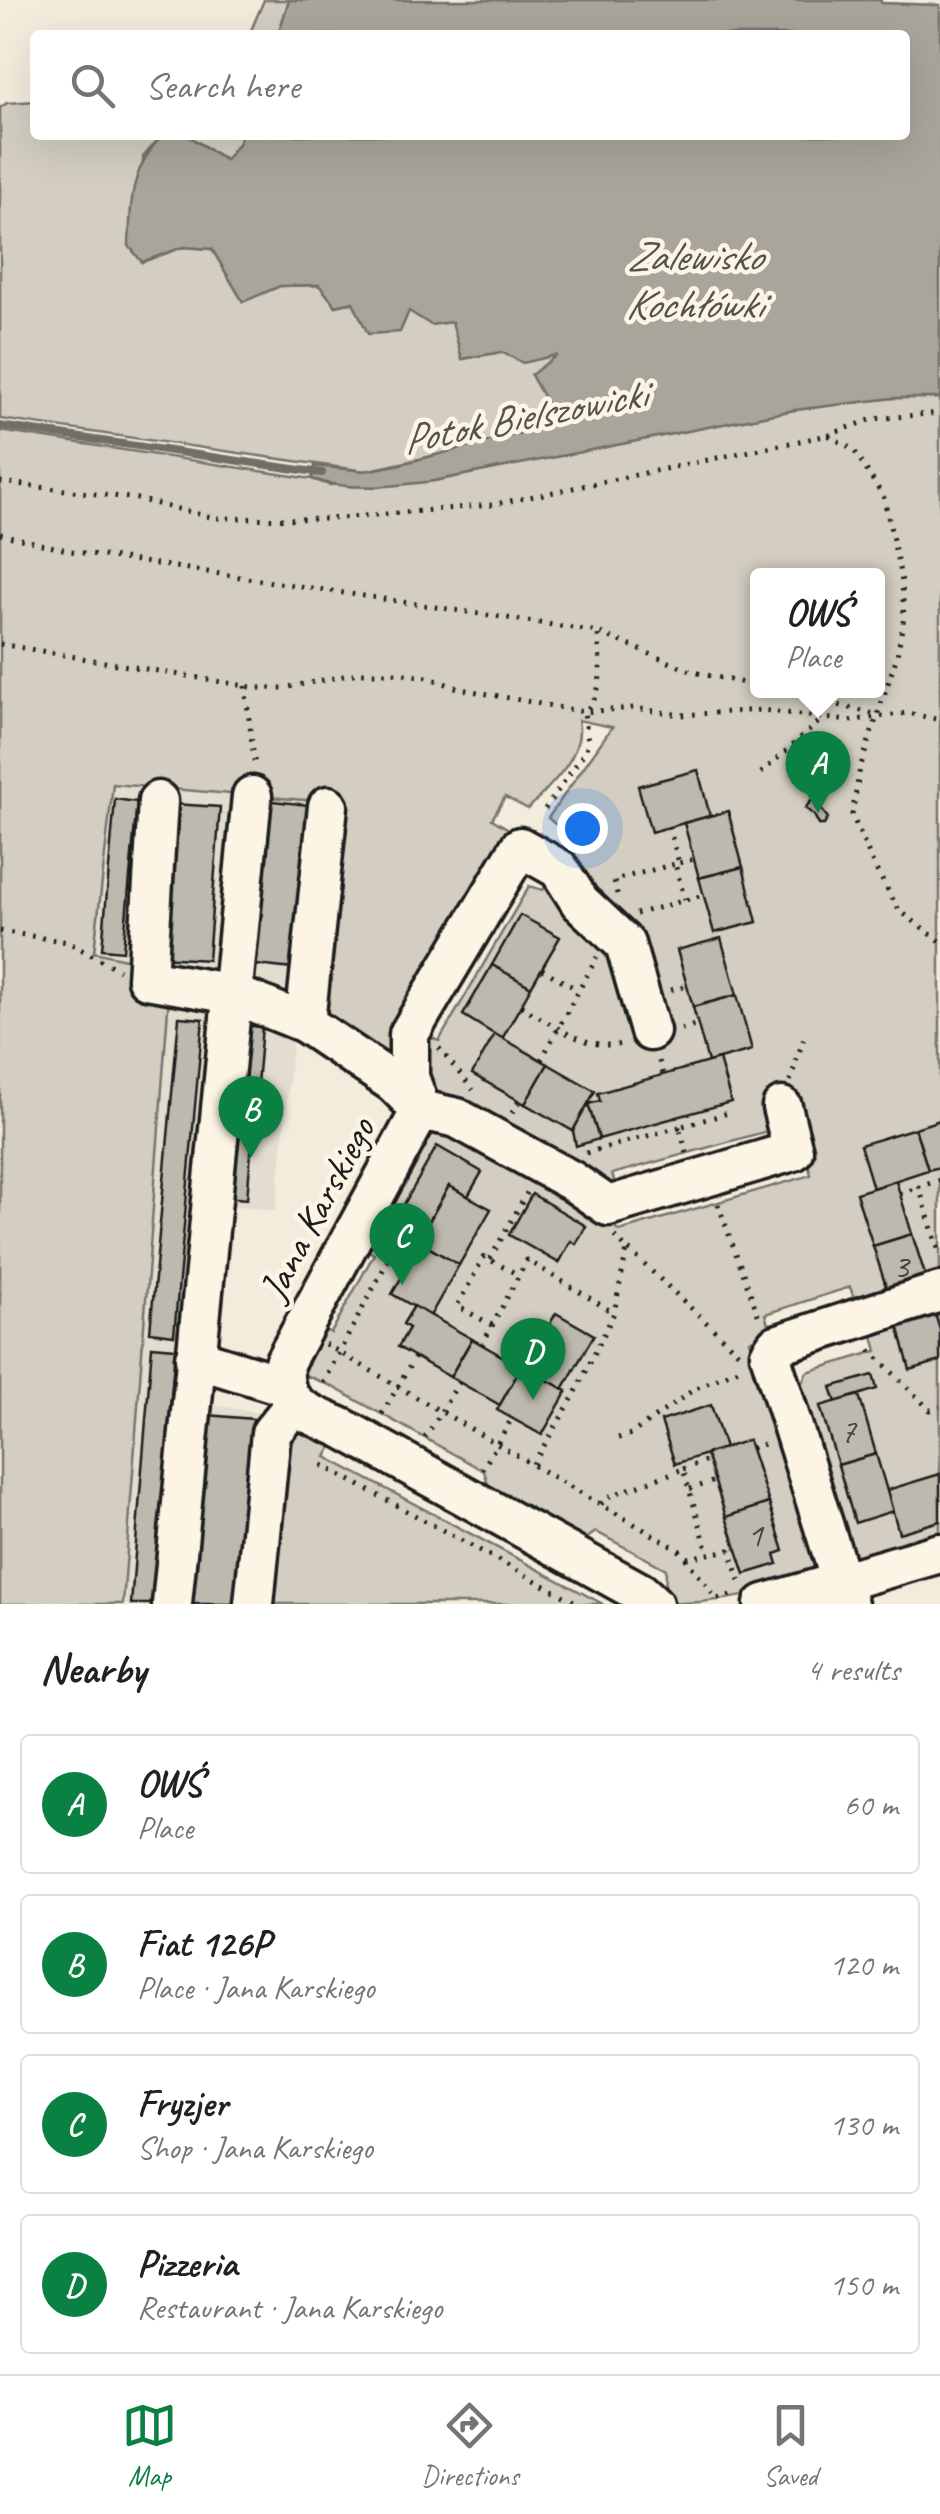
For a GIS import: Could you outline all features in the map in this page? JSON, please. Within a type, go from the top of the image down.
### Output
[{"type":"street","points":[[172,1604],[252,796]]},
{"type":"street","points":[[158,801],[147,979],[233,994],[305,1023],[394,1083],[421,1110],[457,1118],[572,1181],[608,1206],[794,1151],[782,1107]]},
{"type":"street","points":[[305,1023],[328,806]]},
{"type":"street","name":"Jana Karskiego","points":[[254,1604],[271,1433],[300,1391],[284,1363],[421,1110],[409,1077],[409,1034],[520,847],[559,869],[580,902],[625,944],[650,1031]]},
{"type":"street","points":[[844,1593],[770,1354],[776,1345],[940,1292]]},
{"type":"street","points":[[195,1358],[300,1391],[653,1604]]},
{"type":"street","points":[[764,1604],[844,1593],[940,1553]]},
{"type":"path","points":[[0,482],[137,500],[214,518],[328,518],[490,504],[828,434],[874,419],[940,413]]},
{"type":"path","points":[[828,434],[854,450],[884,498],[902,582],[904,618],[885,697]]},
{"type":"path","points":[[0,534],[72,551],[598,632],[693,672],[750,684]]},
{"type":"path","points":[[584,712],[595,702],[600,689],[598,632]]},
{"type":"path","points":[[0,644],[245,686],[284,688],[358,673],[398,673],[584,712],[634,708],[681,715],[762,710],[821,720],[908,713],[940,720]]},
{"type":"path","points":[[245,686],[254,748],[256,782],[252,796]]},
{"type":"path","points":[[809,698],[876,715]]},
{"type":"path","points":[[884,698],[860,768],[852,814],[873,864],[899,910],[940,941]]},
{"type":"path","points":[[545,808],[586,750],[584,712]]},
{"type":"path","points":[[760,773],[821,720]]},
{"type":"path","points":[[669,827],[685,900]]},
{"type":"path","points":[[619,900],[614,880],[694,859]]},
{"type":"path","points":[[0,931],[68,942],[113,968],[147,979]]},
{"type":"path","points":[[542,968],[578,990]]},
{"type":"path","points":[[521,1006],[582,1040],[606,1047],[652,1037],[650,1031]]},
{"type":"path","points":[[417,1023],[482,1097]]},
{"type":"path","points":[[782,1107],[806,1031]]},
{"type":"path","points":[[497,1105],[526,1122]]},
{"type":"path","points":[[582,1154],[679,1127],[677,1118]]},
{"type":"path","points":[[900,1194],[940,1180]]},
{"type":"path","points":[[490,1260],[534,1181]]},
{"type":"path","points":[[919,1187],[940,1255]]},
{"type":"path","points":[[607,1228],[734,1350],[752,1362],[696,1388],[631,1434],[618,1438]]},
{"type":"path","points":[[300,1391],[340,1353],[394,1251],[358,1232]]},
{"type":"path","points":[[533,1464],[574,1396],[614,1313],[628,1249]]},
{"type":"path","points":[[492,1325],[457,1306],[484,1257],[519,1275]]},
{"type":"path","points":[[482,1345],[527,1260],[614,1313]]},
{"type":"path","points":[[302,1331],[687,1558],[718,1600],[744,1592],[730,1550],[687,1558]]},
{"type":"path","points":[[870,1350],[930,1410],[940,1407]]},
{"type":"path","points":[[382,1414],[415,1357]]},
{"type":"path","points":[[425,1438],[459,1382]]},
{"type":"path","points":[[482,1470],[512,1418]]},
{"type":"path","points":[[750,1448],[776,1439]]},
{"type":"path","points":[[601,1504],[610,1496],[708,1460]]},
{"type":"path","points":[[322,1466],[579,1604]]},
{"type":"path","points":[[683,1469],[708,1552]]},
{"type":"path","points":[[690,1488],[715,1481]]},
{"type":"shaded area","points":[[264,0],[289,0],[280,30],[251,30]]},
{"type":"shaded area","points":[[30,101],[30,140],[158,140],[143,157],[142,262],[183,247],[212,249],[243,301],[280,286],[319,285],[336,306],[379,304],[452,322],[463,359],[501,352],[560,354],[532,375],[591,415],[365,471],[0,419],[0,108],[7,103]]},
{"type":"shaded area","points":[[195,140],[240,140],[226,160]]},
{"type":"shaded area","points":[[893,398],[940,398],[940,1538],[858,1559],[853,1556],[801,1384],[807,1372],[877,1351],[873,1336],[897,1328],[884,1290],[854,1298],[850,1287],[765,1314],[771,1334],[750,1340],[818,1554],[814,1567],[803,1578],[727,1599],[676,1602],[665,1594],[666,1569],[596,1532],[578,1544],[492,1497],[484,1471],[329,1385],[295,1371],[315,1325],[331,1333],[374,1254],[358,1245],[418,1138],[435,1126],[607,1219],[619,1231],[811,1175],[793,1103],[775,1129],[612,1174],[618,1193],[437,1097],[423,1085],[423,1034],[439,1041],[529,886],[543,890],[574,840],[548,818],[612,727],[578,720],[577,745],[556,780],[528,809],[505,797],[492,819],[512,831],[391,1072],[317,1019],[316,801],[113,784],[94,952],[171,969],[123,1604],[0,1604],[0,431],[312,479],[329,485],[434,481],[794,410]]},
{"type":"shaded area","points":[[113,784],[316,801],[276,1211],[223,1204],[209,1404],[261,1413],[242,1604],[123,1604],[171,970],[94,952]]},
{"type":"shaded area","points":[[297,1419],[337,1438],[326,1457],[603,1604],[265,1604],[281,1436]]},
{"type":"water","name":"Zalewisko Kochłówki","points":[[289,0],[880,0],[940,5],[940,398],[893,398],[794,410],[434,481],[357,487],[312,479],[315,466],[365,471],[591,415],[578,404],[549,407],[531,375],[557,355],[523,363],[501,352],[462,359],[452,322],[431,325],[409,311],[400,332],[368,334],[353,302],[336,306],[319,285],[280,286],[243,302],[212,249],[183,247],[142,262],[129,246],[132,200],[138,174],[158,140],[195,140],[225,160],[240,140],[910,140],[910,30],[280,30]]},
{"type":"building","points":[[698,770],[710,816],[651,832],[638,786]]},
{"type":"building","points":[[115,799],[137,802],[123,951],[102,949]]},
{"type":"building","points":[[813,799],[828,818],[824,825],[819,825],[805,808]]},
{"type":"building","points":[[264,800],[309,805],[293,969],[247,964]]},
{"type":"building","points":[[173,804],[220,807],[208,960],[160,957]]},
{"type":"building","points":[[728,811],[743,867],[699,878],[684,823]]},
{"type":"building","points":[[743,867],[757,922],[714,933],[699,878]]},
{"type":"building","points":[[520,915],[560,937],[531,987],[492,965]]},
{"type":"building","points":[[721,938],[737,995],[693,1007],[677,950]]},
{"type":"building","points":[[492,965],[531,987],[502,1039],[463,1015]]},
{"type":"building","points":[[737,995],[752,1050],[708,1062],[693,1007]]},
{"type":"building","points":[[179,1017],[203,1019],[174,1335],[150,1332]]},
{"type":"building","points":[[239,1025],[262,1027],[247,1199],[224,1197]]},
{"type":"building","points":[[495,1034],[548,1064],[525,1104],[472,1074]]},
{"type":"building","points":[[719,1059],[731,1102],[599,1139],[588,1104],[600,1101],[598,1093]]},
{"type":"building","points":[[548,1064],[595,1091],[573,1131],[525,1104]]},
{"type":"building","points":[[588,1104],[599,1139],[576,1146],[573,1131]]},
{"type":"building","points":[[940,1120],[940,1167],[928,1170],[915,1128]]},
{"type":"building","points":[[915,1128],[928,1170],[873,1188],[860,1145]]},
{"type":"building","points":[[437,1146],[482,1172],[468,1196],[449,1186],[425,1228],[399,1213]]},
{"type":"building","points":[[896,1181],[912,1234],[873,1246],[856,1193]]},
{"type":"building","points":[[449,1186],[491,1209],[459,1265],[418,1241]]},
{"type":"building","points":[[532,1194],[586,1226],[576,1244],[571,1241],[559,1263],[509,1235]]},
{"type":"building","points":[[912,1234],[929,1287],[890,1299],[873,1246]]},
{"type":"building","points":[[421,1243],[459,1265],[430,1316],[392,1294]]},
{"type":"building","points":[[414,1306],[472,1339],[450,1377],[398,1347],[409,1328],[403,1324]]},
{"type":"building","points":[[556,1313],[594,1335],[563,1389],[525,1368]]},
{"type":"building","points":[[935,1314],[940,1330],[940,1361],[910,1370],[898,1325]]},
{"type":"building","points":[[472,1339],[521,1367],[500,1405],[450,1377]]},
{"type":"building","points":[[152,1346],[175,1348],[154,1604],[131,1604]]},
{"type":"building","points":[[522,1366],[567,1391],[542,1435],[497,1410]]},
{"type":"building","points":[[873,1375],[877,1389],[836,1402],[831,1387]]},
{"type":"building","points":[[859,1395],[876,1454],[838,1465],[820,1406]]},
{"type":"building","points":[[711,1405],[725,1448],[675,1464],[661,1421]]},
{"type":"building","points":[[207,1415],[253,1419],[237,1604],[191,1604]]},
{"type":"building","points":[[748,1440],[769,1503],[726,1517],[706,1454]]},
{"type":"building","points":[[876,1454],[893,1511],[855,1523],[838,1465]]},
{"type":"building","points":[[940,1474],[940,1521],[899,1533],[887,1490]]},
{"type":"building","points":[[769,1503],[784,1551],[775,1554],[778,1564],[745,1574],[726,1517]]},
{"type":"waterway","name":"Potok Bielszowicki","points":[[0,426],[322,473]]},
{"type":"place","name":"OWŚ","points":[[818,813]]},
{"type":"place","name":"Fiat 126P","points":[[251,1158]]},
{"type":"place","name":"Fryzjer","points":[[402,1285]]},
{"type":"place","name":"Pizzeria","points":[[533,1400]]}]
